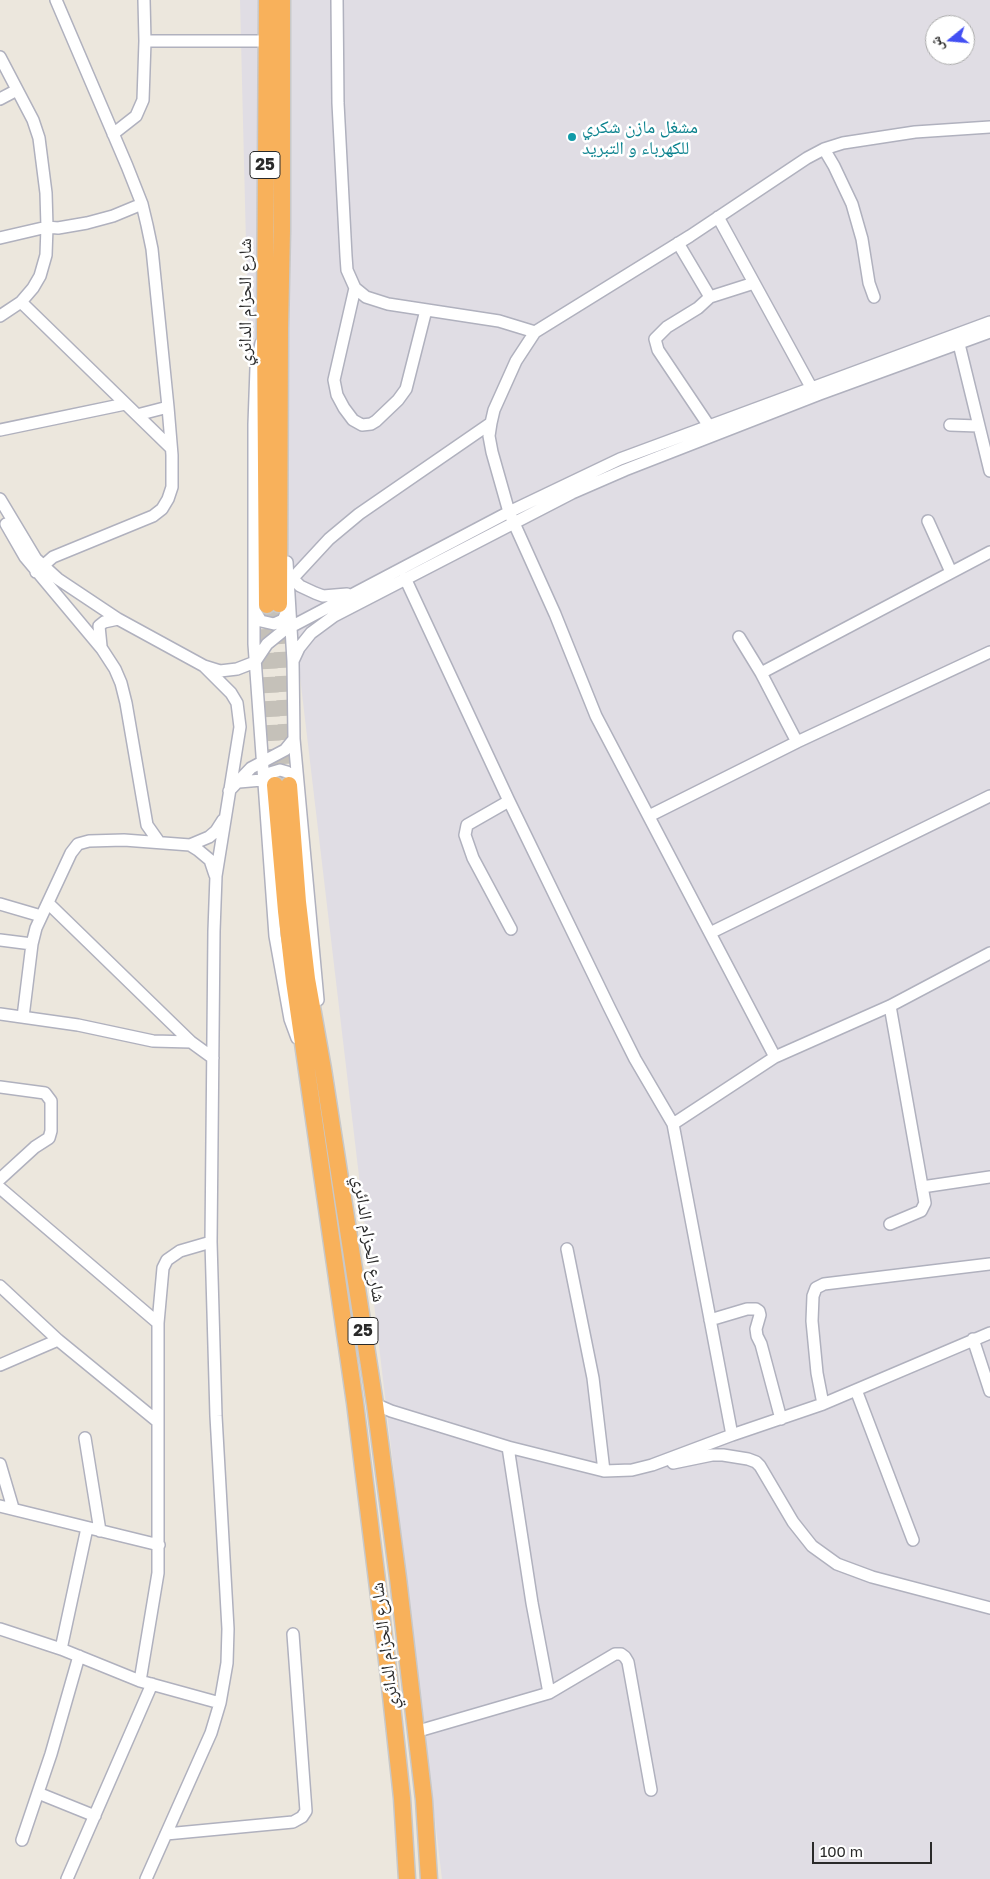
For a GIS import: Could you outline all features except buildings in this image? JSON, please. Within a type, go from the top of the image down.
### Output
[{"type":"highway","name":"شارع الحزام الدائري","points":[[266,0],[272,328],[272,606]]},
{"type":"highway","name":"شارع الحزام الدائري","points":[[272,328],[282,231],[282,0]]},
{"type":"highway","name":"شارع الحزام الدائري","points":[[281,783],[307,979],[319,1044],[375,1404],[424,1800],[429,1879]]},
{"type":"highway","name":"شارع الحزام الدائري","points":[[281,783],[286,911],[304,1053],[357,1413],[402,1798],[407,1879]]},
{"type":"street","points":[[39,569],[54,557],[148,518],[162,509],[172,487],[168,407],[152,249],[142,204],[56,0]]},
{"type":"street","points":[[113,134],[132,120],[140,111],[143,100],[144,0]]},
{"type":"street","points":[[337,0],[338,94],[346,256],[347,270],[355,288],[373,300],[499,321],[535,332]]},
{"type":"street","points":[[145,41],[266,40]]},
{"type":"street","points":[[0,57],[33,120],[39,138],[46,194],[47,227],[46,255],[40,276],[21,302],[0,316]]},
{"type":"street","points":[[0,98],[17,90]]},
{"type":"street","points":[[775,1057],[596,716],[547,597],[509,512],[492,452],[489,436],[491,422],[494,410],[516,361],[535,332],[678,243],[807,158],[824,149],[843,143],[914,132],[990,127]]},
{"type":"street","points":[[824,149],[852,204],[862,238],[869,283],[874,297]]},
{"type":"street","points":[[0,238],[47,227],[58,228],[87,223],[113,216],[142,204]]},
{"type":"street","points":[[718,217],[811,387]]},
{"type":"street","points":[[678,243],[710,297]]},
{"type":"street","points":[[709,426],[658,350],[655,339],[667,327],[698,308],[710,297],[754,283]]},
{"type":"street","points":[[355,288],[346,321],[334,385],[344,408],[353,420],[362,425],[376,422],[406,389],[426,310]]},
{"type":"street","points":[[21,302],[171,448]]},
{"type":"street","points":[[293,661],[303,642],[321,624],[386,582],[509,512],[620,459],[990,322]]},
{"type":"street","points":[[272,328],[285,351],[287,376],[290,576],[307,590],[323,596],[356,592]]},
{"type":"street","points":[[272,328],[256,359],[255,377],[272,606],[290,627],[293,661],[294,739],[281,783]]},
{"type":"street","points":[[0,499],[32,553],[39,569],[58,579],[118,619],[204,666],[220,670],[237,669],[255,662],[272,639],[290,627],[356,592],[405,578],[572,493],[625,470],[820,394],[990,332]]},
{"type":"street","points":[[959,344],[990,471]]},
{"type":"street","points":[[0,430],[125,404]]},
{"type":"street","points":[[137,415],[168,407]]},
{"type":"street","points":[[237,669],[254,644],[272,606],[290,576],[324,543],[359,514],[491,422]]},
{"type":"street","points":[[950,425],[978,426]]},
{"type":"street","points":[[0,513],[22,552],[39,569],[102,649],[115,669],[121,683],[147,825],[159,842]]},
{"type":"street","points":[[928,521],[951,572]]},
{"type":"street","points":[[761,673],[990,552]]},
{"type":"street","points":[[405,578],[509,801],[635,1059],[673,1124],[732,1434]]},
{"type":"street","points":[[102,649],[99,626],[104,622],[118,619]]},
{"type":"street","points":[[739,637],[761,673],[797,742]]},
{"type":"street","points":[[254,644],[261,762],[281,783]]},
{"type":"street","points":[[649,816],[797,742],[990,652]]},
{"type":"street","points":[[146,1879],[198,1764],[220,1704],[227,1663],[228,1629],[216,1416],[212,1242],[213,1058],[216,876],[240,727],[239,713],[231,693],[204,666]]},
{"type":"street","points":[[229,791],[246,772],[285,750],[294,739]]},
{"type":"street","points":[[239,782],[281,783]]},
{"type":"street","points":[[710,932],[990,796]]},
{"type":"street","points":[[509,801],[467,826],[465,835],[473,858],[511,929]]},
{"type":"street","points":[[190,845],[209,837],[225,818]]},
{"type":"street","points":[[124,840],[147,825]]},
{"type":"street","points":[[23,1017],[32,944],[41,916],[74,847],[83,842],[90,841],[124,840],[190,845],[210,860],[216,876]]},
{"type":"street","points":[[48,903],[191,1042],[213,1058]]},
{"type":"street","points":[[0,904],[41,916]]},
{"type":"street","points":[[0,940],[32,944]]},
{"type":"street","points":[[673,1124],[775,1057],[890,1006],[990,953]]},
{"type":"street","points":[[890,1006],[924,1203],[921,1211],[890,1224]]},
{"type":"street","points":[[0,1014],[78,1025],[153,1041],[191,1042]]},
{"type":"street","points":[[0,1086],[45,1093],[51,1101],[51,1131],[49,1138],[35,1147],[0,1179]]},
{"type":"street","points":[[922,1186],[990,1177]]},
{"type":"street","points":[[0,1188],[158,1323]]},
{"type":"street","points":[[140,1681],[158,1573],[158,1323],[163,1268],[170,1257],[212,1242]]},
{"type":"street","points":[[566,1249],[593,1378],[604,1471]]},
{"type":"street","points":[[823,1404],[812,1327],[812,1296],[816,1288],[824,1284],[990,1264]]},
{"type":"street","points":[[0,1286],[58,1340],[157,1421]]},
{"type":"street","points":[[710,1320],[747,1309],[759,1311],[760,1315],[756,1329],[757,1336],[761,1344],[782,1419]]},
{"type":"street","points":[[375,1404],[390,1411],[508,1447],[604,1471],[632,1470],[664,1461],[732,1434],[823,1404],[990,1333]]},
{"type":"street","points":[[973,1339],[990,1391]]},
{"type":"street","points":[[0,1365],[58,1340]]},
{"type":"street","points":[[856,1390],[913,1540]]},
{"type":"street","points":[[85,1438],[100,1530]]},
{"type":"street","points":[[508,1447],[549,1693]]},
{"type":"street","points":[[664,1461],[676,1463],[712,1455],[723,1455],[756,1462],[793,1522],[812,1546],[837,1564],[872,1577],[990,1608]]},
{"type":"street","points":[[0,1464],[13,1508]]},
{"type":"street","points":[[0,1506],[159,1545]]},
{"type":"street","points":[[61,1648],[87,1528]]},
{"type":"street","points":[[0,1629],[61,1648],[140,1681],[220,1704]]},
{"type":"street","points":[[166,1834],[293,1822],[302,1817],[306,1811],[293,1634]]},
{"type":"street","points":[[415,1732],[549,1693],[615,1654],[625,1657],[628,1662],[651,1790]]},
{"type":"street","points":[[22,1840],[79,1656]]},
{"type":"street","points":[[67,1879],[152,1684]]},
{"type":"street","points":[[38,1793],[95,1816]]},
{"type":"shaded area","points":[[240,0],[990,0],[990,1879],[442,1879],[294,626],[249,365]]},
{"type":"tunnel","points":[[279,604],[289,785]]},
{"type":"tunnel","points":[[267,605],[275,785]]},
{"type":"place","name":"مشغل مازن شكري للكهرباء و التبريد","points":[[572,137]]}]
